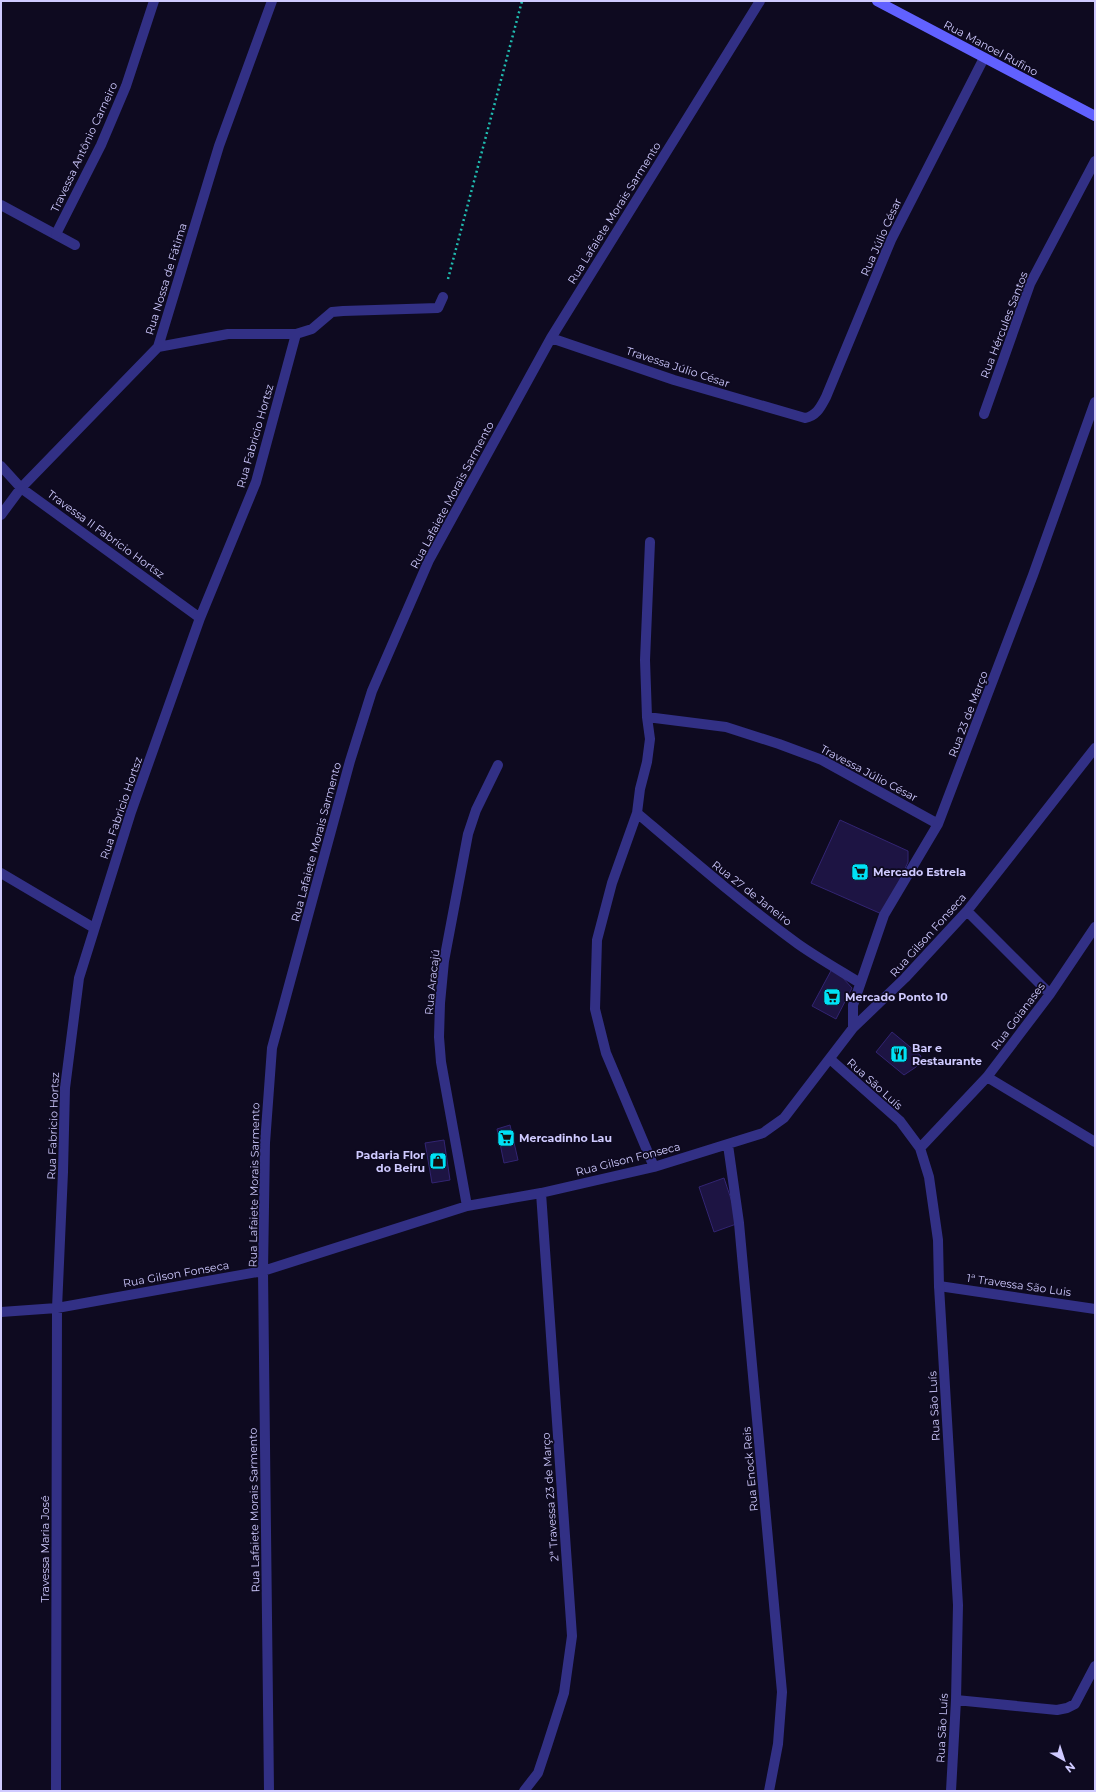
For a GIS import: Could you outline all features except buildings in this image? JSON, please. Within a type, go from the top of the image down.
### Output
[{"type":"main road","name":"Rua Manoel Rufino","points":[[876,1],[1095,116]]},
{"type":"street","name":"Travessa Antônio Carneiro","points":[[56,234],[100,145],[126,86],[154,1]]},
{"type":"street","name":"Rua Nossa de Fátima","points":[[1,515],[21,488],[158,347],[220,146],[272,1]]},
{"type":"street","name":"Rua Lafaiete Morais Sarmento","points":[[269,1791],[263,1271],[264,1143],[272,1048],[355,747],[372,691],[429,560],[550,338],[760,1]]},
{"type":"street","name":"Rua Júlio César","points":[[799,416],[805,418],[816,414],[826,397],[891,240],[984,58]]},
{"type":"street","name":"Rua Hércules Santos","points":[[984,414],[1030,284],[1095,161]]},
{"type":"street","points":[[1,205],[75,244]]},
{"type":"street","points":[[158,347],[228,334],[296,334],[312,329],[332,312],[438,308],[443,297]]},
{"type":"street","name":"Rua Fabricio Hortsz","points":[[57,1308],[65,1088],[79,978],[131,812],[200,618],[256,482],[296,334]]},
{"type":"street","name":"Travessa Júlio César","points":[[550,338],[674,380],[799,416]]},
{"type":"street","name":"Rua 23 de Março","points":[[853,1028],[853,1005],[884,915],[938,824],[1022,603],[1095,402]]},
{"type":"street","name":"Travessa II Fabricio Hortsz","points":[[1,466],[21,488],[200,618]]},
{"type":"street","points":[[650,542],[645,660],[647,717],[650,739],[648,762],[640,789],[637,813],[612,883],[597,940],[595,1009],[606,1053],[654,1167]]},
{"type":"street","name":"Travessa Júlio César","points":[[647,717],[726,728],[779,744],[822,760],[938,824]]},
{"type":"street","name":"Rua Gilson Fonseca","points":[[1,1312],[57,1308],[263,1271],[467,1206],[541,1193],[654,1167],[763,1133],[774,1127],[784,1118],[853,1028],[905,978],[967,911],[1095,748]]},
{"type":"street","name":"Rua Aracajú","points":[[467,1206],[441,1062],[439,1037],[440,1003],[444,960],[468,834],[476,810],[498,766]]},
{"type":"street","name":"Rua 27 de Janeiro","points":[[637,813],[703,870],[799,945],[860,983]]},
{"type":"street","points":[[1,873],[94,928]]},
{"type":"street","points":[[967,911],[1050,994]]},
{"type":"street","name":"Rua Goianases","points":[[920,1148],[987,1077],[1050,994],[1095,927]]},
{"type":"street","name":"Rua São Luís","points":[[830,1059],[900,1122],[920,1148],[929,1177],[938,1240],[939,1286],[958,1605],[956,1700],[951,1791]]},
{"type":"street","points":[[987,1077],[1095,1142]]},
{"type":"street","name":"Rua Enock Reis","points":[[728,1144],[739,1223],[782,1692],[778,1744],[769,1791]]},
{"type":"street","name":"2ª Travessa 23 de Março","points":[[524,1791],[538,1773],[564,1693],[572,1636],[541,1193]]},
{"type":"street","name":"1ª Travessa São Luis","points":[[939,1286],[1095,1309]]},
{"type":"street","name":"Travessa Maria José","points":[[56,1791],[57,1308]]},
{"type":"street","points":[[956,1700],[1058,1710],[1067,1708],[1076,1704],[1095,1666]]},
{"type":"path","points":[[443,297],[522,1]]},
{"type":"place","name":"Mercado Estrela","points":[[860,872]]},
{"type":"place","name":"Mercado Ponto 10","points":[[832,997]]},
{"type":"place","name":"Bar e Restaurante","points":[[899,1054]]},
{"type":"place","name":"Mercadinho Lau","points":[[506,1138]]},
{"type":"place","name":"Padaria Flor do Beiru","points":[[438,1161]]}]
